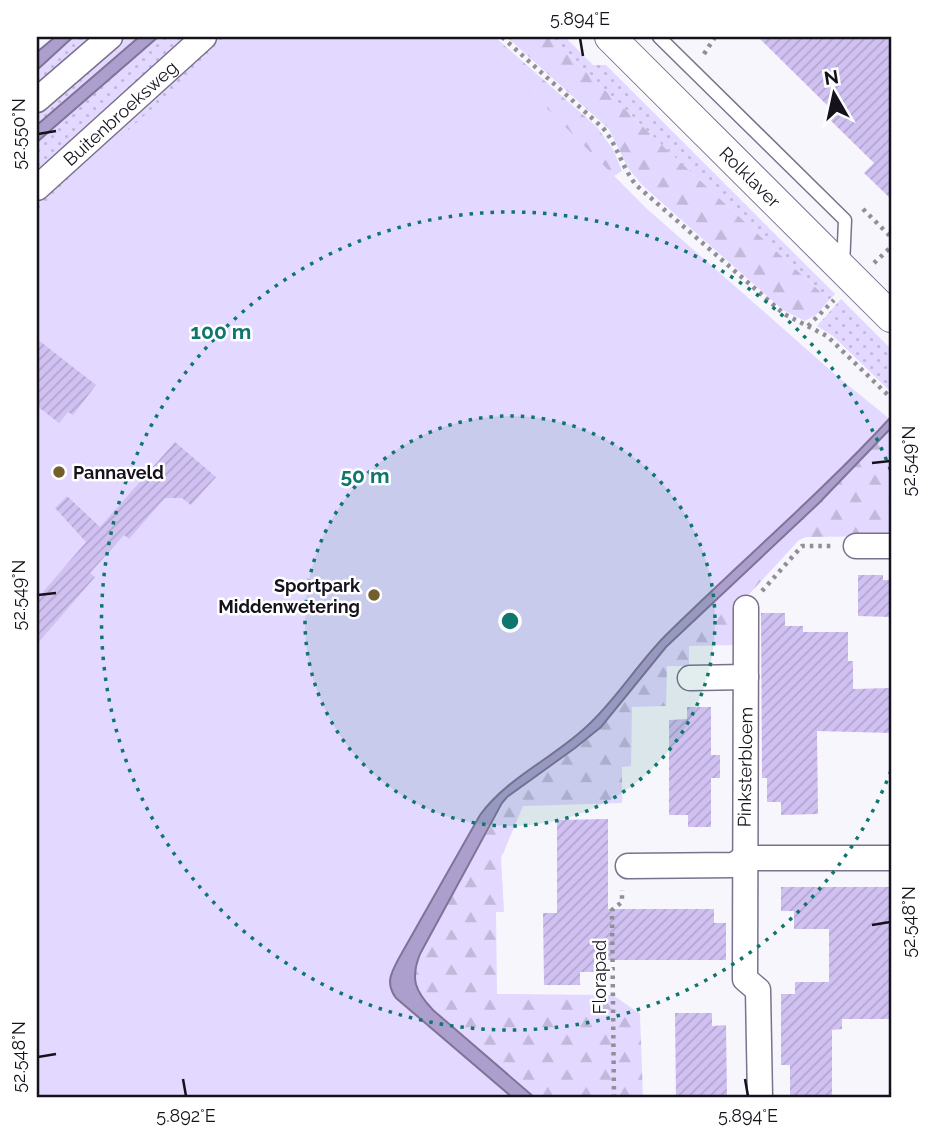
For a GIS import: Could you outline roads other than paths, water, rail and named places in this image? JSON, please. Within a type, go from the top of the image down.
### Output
[{"type":"street","points":[[37,100],[110,37]]},
{"type":"street","name":"Buitenbroeksweg","points":[[37,188],[204,37]]},
{"type":"street","name":"Rolklaver","points":[[610,37],[891,317]]},
{"type":"street","points":[[856,546],[891,546]]},
{"type":"street","name":"Pinksterbloem","points":[[746,608],[745,979],[758,990],[760,1098]]},
{"type":"street","points":[[690,678],[746,677]]},
{"type":"street","points":[[628,866],[734,865],[744,858],[891,858]]},
{"type":"lane","points":[[659,37],[845,220],[849,275]]},
{"type":"place","name":"Pannaveld","points":[[59,472]]},
{"type":"place","name":"Sportpark Middenwetering","points":[[374,595]]}]
